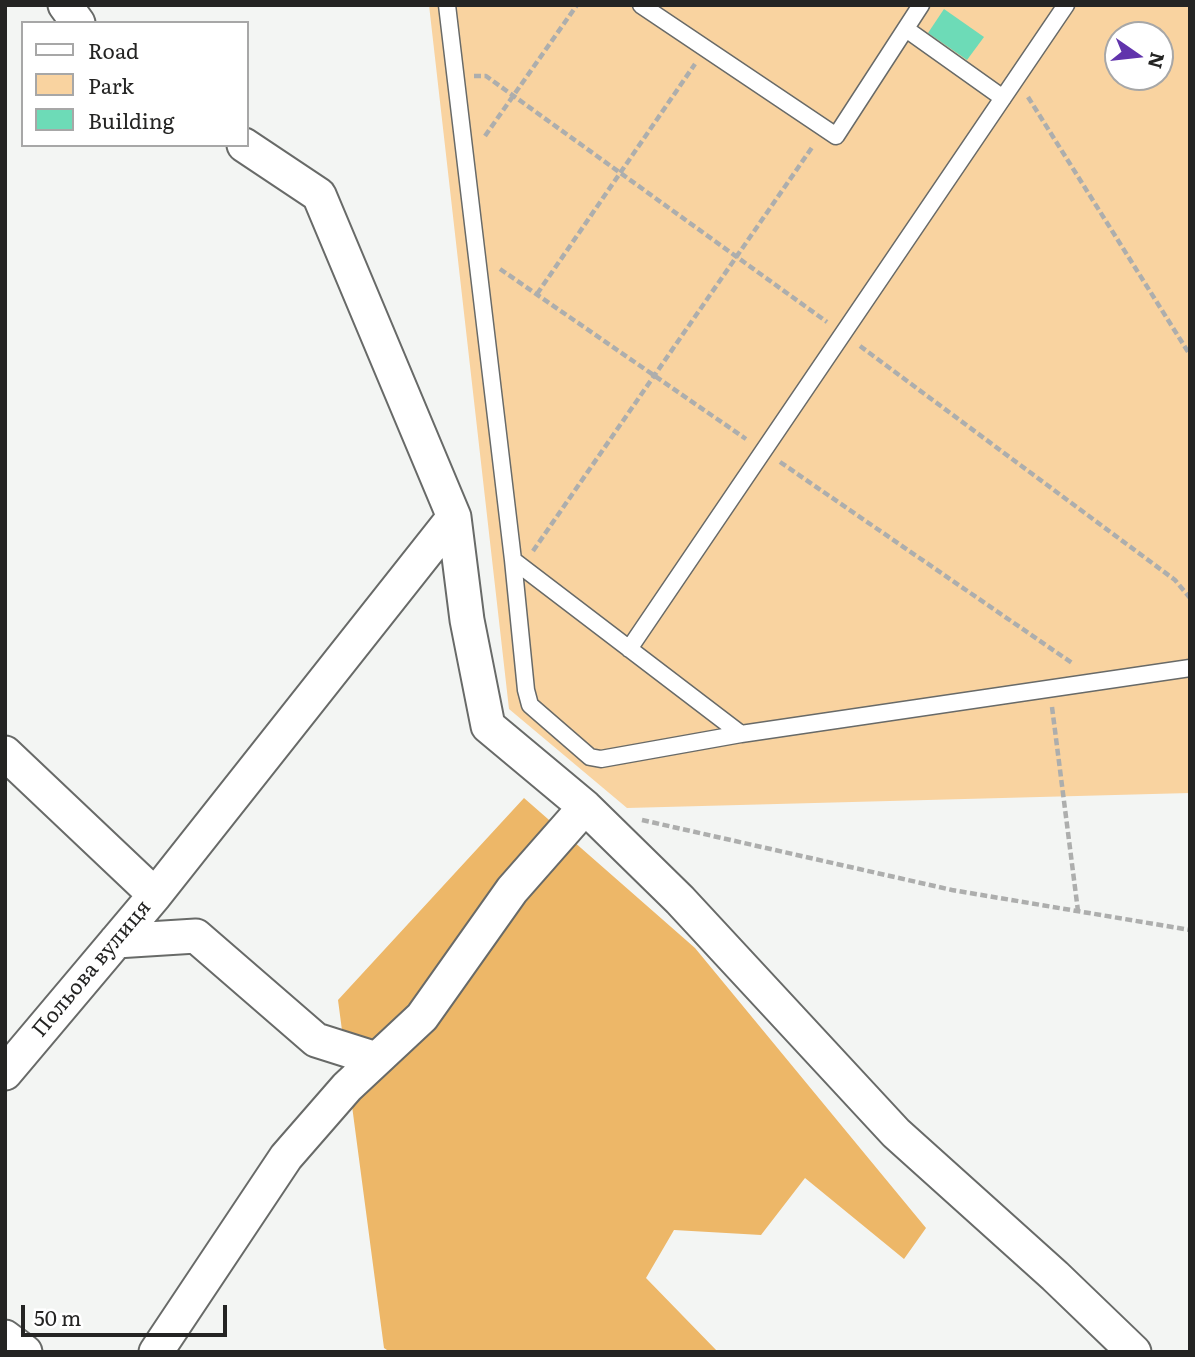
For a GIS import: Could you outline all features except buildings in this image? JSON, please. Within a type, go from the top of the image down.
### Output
[{"type":"street","points":[[65,5],[77,21]]},
{"type":"street","points":[[247,147],[319,195],[454,517],[467,620],[488,726],[585,807],[680,900],[896,1133],[1055,1276],[1134,1352]]},
{"type":"street","points":[[155,895],[454,517]]},
{"type":"street","name":"Польова вулиця","points":[[5,753],[155,895],[5,1073]]},
{"type":"street","points":[[156,1352],[286,1157],[347,1087],[422,1017],[512,890],[585,807]]},
{"type":"street","points":[[116,941],[197,936],[316,1040],[376,1059]]},
{"type":"street","points":[[5,1337],[25,1352]]},
{"type":"lane","points":[[447,5],[517,563],[526,690],[530,705],[590,757],[601,759],[741,734],[1190,668]]},
{"type":"lane","points":[[641,5],[836,136],[922,5]]},
{"type":"lane","points":[[629,649],[1066,5]]},
{"type":"lane","points":[[906,29],[1003,98]]},
{"type":"lane","points":[[517,563],[741,734]]},
{"type":"path","points":[[466,163],[577,5]]},
{"type":"path","points":[[537,294],[706,48]]},
{"type":"path","points":[[1017,79],[1190,355]]},
{"type":"path","points":[[517,563],[654,375],[825,128]]},
{"type":"path","points":[[477,252],[1098,681]]},
{"type":"path","points":[[1050,689],[1078,911]]},
{"type":"path","points":[[639,820],[952,890],[1190,930]]},
{"type":"green space","points":[[429,5],[1190,5],[1190,793],[627,808],[509,709]]},
{"type":"shaded area","points":[[524,798],[695,948],[926,1228],[904,1259],[805,1178],[761,1235],[674,1230],[646,1278],[718,1352],[390,1352],[384,1348],[338,1000]]}]
